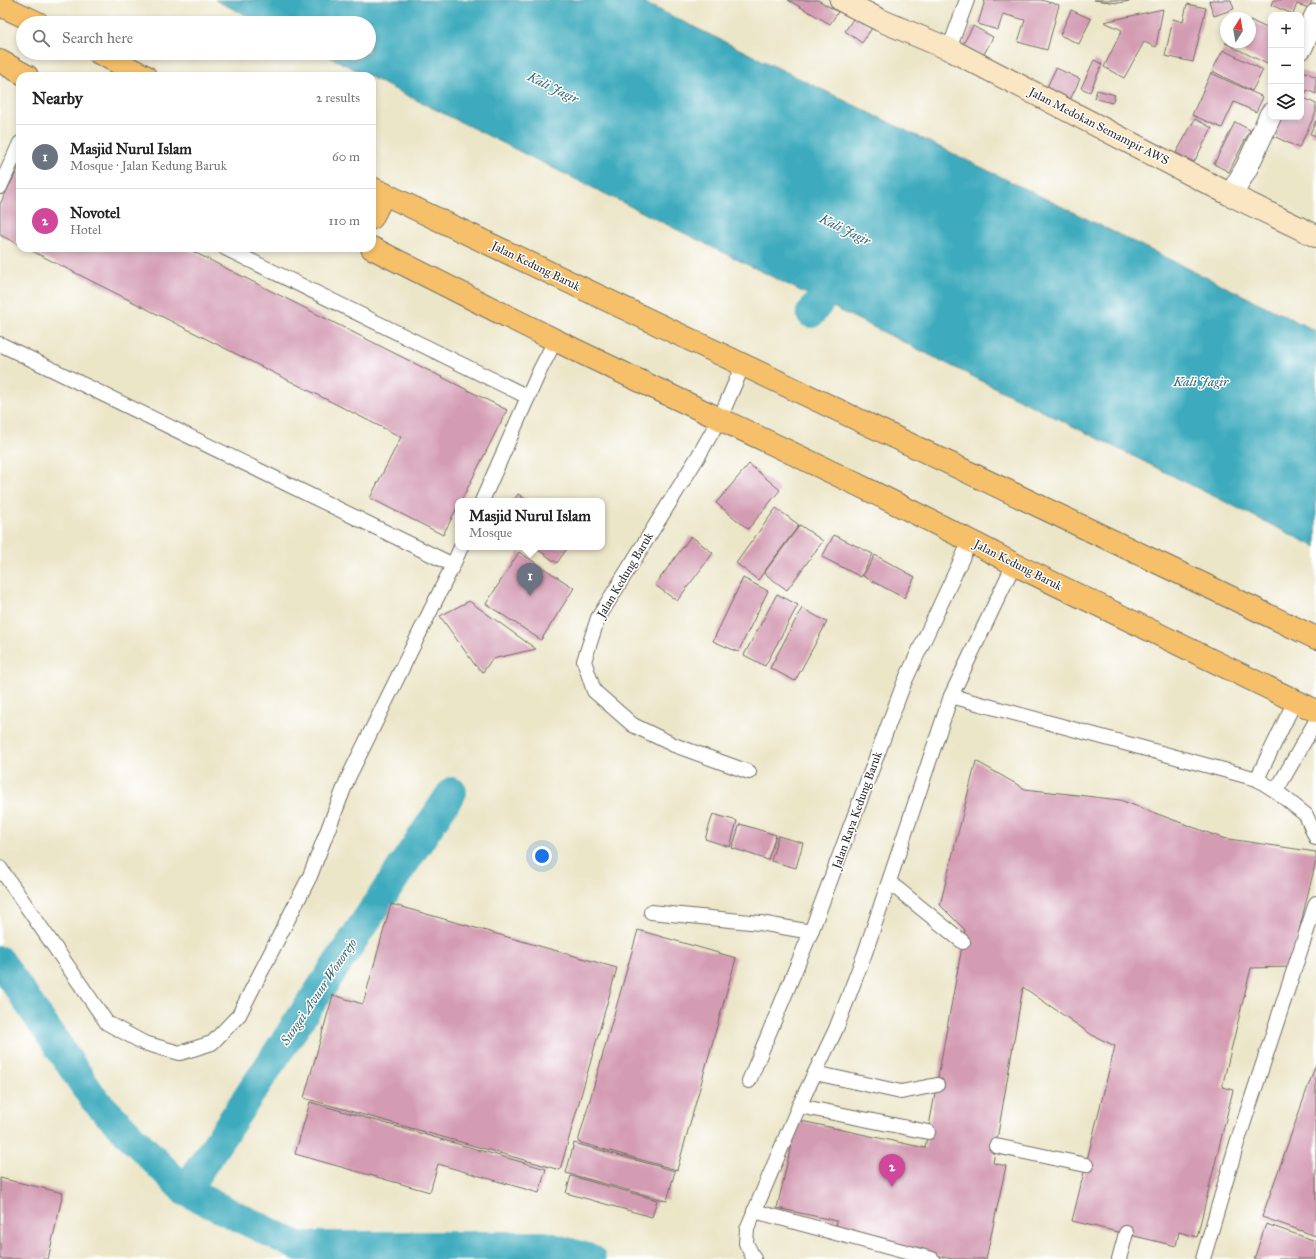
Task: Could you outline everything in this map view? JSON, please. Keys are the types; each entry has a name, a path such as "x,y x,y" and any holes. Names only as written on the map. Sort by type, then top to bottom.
{"main road":[{"path":"0,4 24,16"},
{"path":"112,60 137,72"},
{"path":"1,66 17,72"},
{"name":"Jalan Kedung Baruk","path":"378,191 1316,638"},
{"name":"Jalan Kedung Baruk","path":"376,250 555,341 720,418 1014,564 1316,711"}],"street":[{"name":"Jalan Medokan Semampir AWS","path":"841,0 880,20 949,49 1231,195 1316,236"},
{"path":"1304,41 1316,15"},
{"path":"1231,195 1247,167 1268,120"}],"lane":[{"path":"949,49 967,0"},
{"path":"0,186 16,152"},
{"path":"233,252 528,397"},
{"path":"483,498 528,397 555,341"},
{"path":"0,344 453,565"},
{"name":"Jalan Kedung Baruk","path":"743,365 720,418 598,618 584,660 594,691 633,726 674,745 748,772"},
{"name":"Jalan Raya Kedung Baruk","path":"749,1081 812,932 904,683 970,541"},
{"path":"0,868 107,1023 144,1043 180,1053 212,1043 239,1015 310,876 348,778 460,550"},
{"path":"754,1259 746,1243 747,1229 799,1106 836,1029 860,967 951,696 1014,564"},
{"path":"951,696 1256,779 1276,791 1306,815 1316,838"},
{"path":"1256,779 1295,701"},
{"path":"1276,791 1316,721"},
{"path":"889,882 963,942"},
{"path":"1203,1259 1237,1143 1316,903"},
{"path":"650,912 760,923 812,932"},
{"path":"815,1073 901,1092 937,1085"},
{"path":"799,1106 928,1132"},
{"path":"996,1146 1086,1165"},
{"path":"754,1211 932,1259"},
{"path":"1119,1259 1126,1233"}],"water":[{"name":"Kali Jagir","path":"215,0 639,0 1316,331 1316,547 376,80 376,72 360,72 336,60 376,60 376,16 248,16"}],"building":[{"path":"788,0 818,0 838,12 830,24"},
{"path":"985,0 1041,0 1059,5 1047,50 1018,42 1025,20 1003,14 998,30 978,24"},
{"path":"1094,0 1130,0 1130,1 1118,3"},
{"path":"1231,0 1234,9 1220,12 1220,14 1214,16 1209,1"},
{"path":"1273,0 1312,0 1309,8 1297,4 1294,12 1288,12 1271,5"},
{"path":"1187,4 1206,8 1193,62 1165,56 1173,19 1183,22"},
{"path":"1163,9 1156,47 1144,42 1124,78 1104,67 1122,30 1104,22"},
{"path":"1071,10 1091,19 1079,44 1060,35"},
{"path":"855,16 872,28 862,43 845,31"},
{"path":"1256,23 1268,29 1268,64 1235,48 1256,48"},
{"path":"973,26 993,37 983,56 962,46"},
{"path":"1223,50 1263,70 1252,91 1212,71"},
{"path":"1094,60 1102,64 1090,92 1081,88"},
{"path":"1056,68 1080,79 1070,100 1046,89"},
{"path":"1304,71 1316,77 1316,94 1307,90 1304,98"},
{"path":"1211,73 1263,97 1256,112 1234,102 1222,128 1192,115"},
{"path":"1097,90 1115,95 1112,103 1094,98"},
{"path":"1304,98 1316,104 1316,112 1299,148 1267,133 1273,120 1304,120"},
{"path":"1195,119 1212,128 1194,162 1176,153"},
{"path":"1316,121 1316,136 1310,134"},
{"path":"1235,122 1250,130 1229,172 1214,164"},
{"path":"16,173 16,243 0,235 0,204"},
{"path":"34,252 194,252 507,410 463,498 455,498 455,512 443,535 370,498 401,437"},
{"path":"749,464 780,490 748,529 716,503"},
{"path":"518,494 524,498 515,498"},
{"path":"776,508 799,525 758,580 736,563"},
{"path":"800,525 823,541 787,590 764,573"},
{"path":"834,535 873,554 861,577 822,557"},
{"path":"691,536 713,553 677,601 655,585"},
{"path":"538,550 566,550 557,563"},
{"path":"519,552 574,588 541,640 486,604"},
{"path":"875,555 915,577 904,598 863,576"},
{"path":"743,578 768,591 738,652 713,641"},
{"path":"777,594 798,605 765,666 744,655"},
{"path":"469,601 536,649 492,659 483,672 475,665 440,616"},
{"path":"802,608 827,622 795,681 770,668"},
{"path":"976,761 1025,789 1120,800 1222,838 1316,852 1316,861 1290,967 1251,968 1222,1087 1233,1090 1197,1237 1179,1232 1176,1246 1072,1221 1115,1046 1092,1035 1023,987 993,1163 1006,1166 986,1259 952,1259 835,1233 837,1221 777,1208 797,1120 925,1148 965,930 940,905"},
{"path":"713,814 737,821 730,847 705,839"},
{"path":"740,824 776,835 768,860 732,848"},
{"path":"778,836 803,843 796,868 771,861"},
{"path":"391,904 617,968 560,1170 304,1098 333,995 363,1004"},
{"path":"638,930 736,958 677,1170 578,1142"},
{"path":"1316,1064 1316,1236 1262,1217"},
{"path":"310,1102 546,1169 539,1193 438,1164 430,1192 295,1154"},
{"path":"574,1143 675,1171 667,1201 566,1173"},
{"path":"571,1176 657,1200 652,1217 566,1193"},
{"path":"0,1178 63,1193 48,1259 0,1259"},
{"path":"1266,1224 1316,1241 1316,1259 1254,1259"}],"waterway":[{"name":"Sungai Avuur Wonorejo","path":"811,313 845,268"},
{"name":"Sungai Avuur Wonorejo","path":"185,1191 452,792"},
{"name":"Sungai Avuur Wonorejo","path":"0,961 94,1099 185,1191 298,1246 545,1246 591,1259"}],"place":[{"name":"Masjid Nurul Islam","path":"530,596"},
{"name":"Novotel","path":"892,1187"}]}
